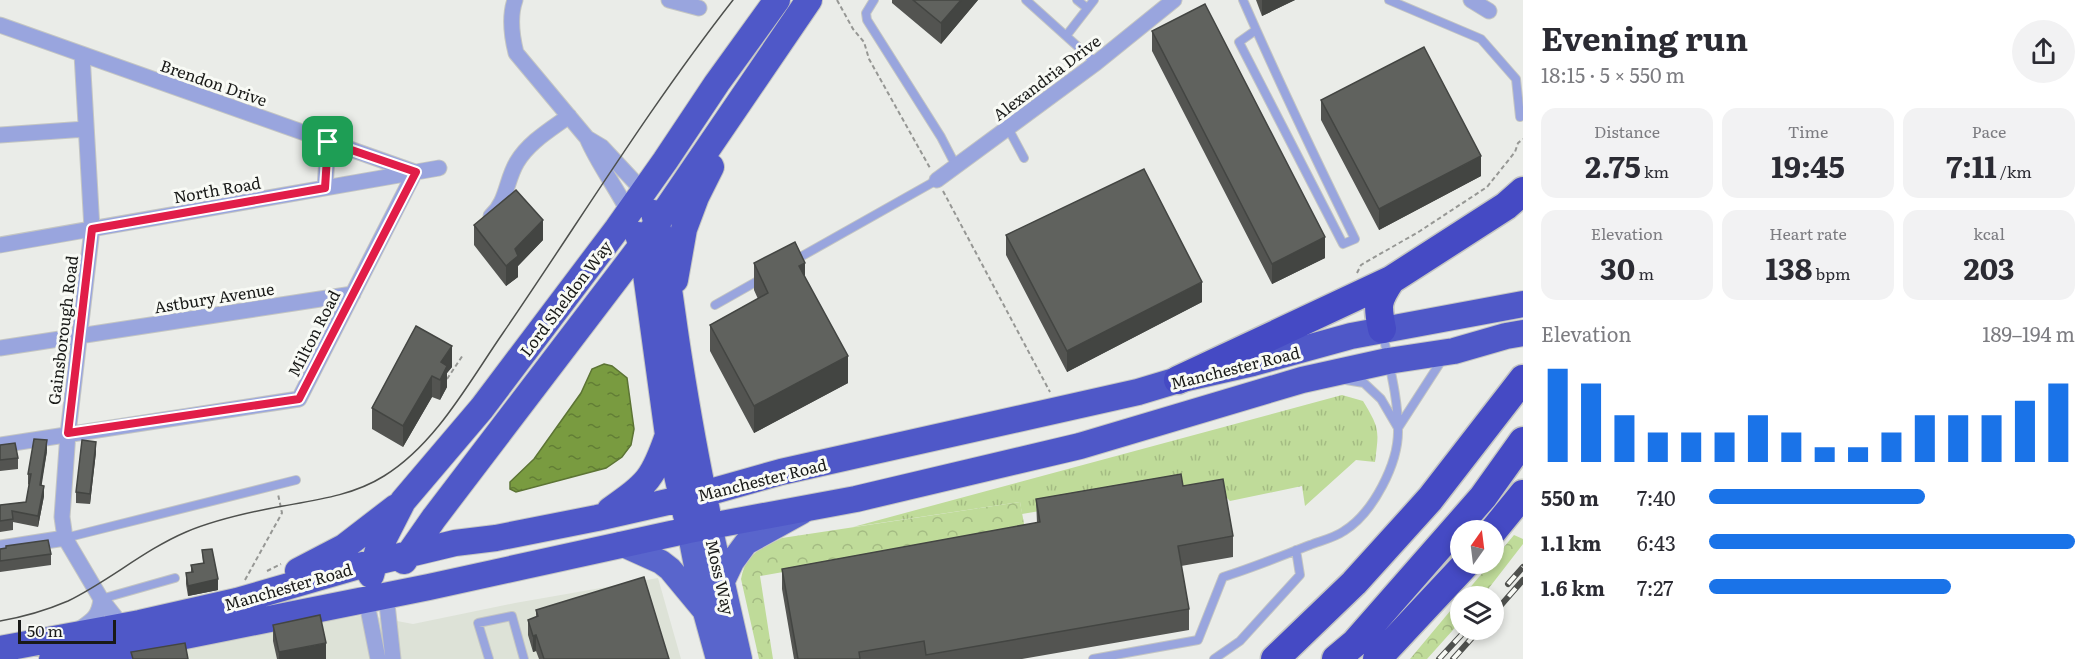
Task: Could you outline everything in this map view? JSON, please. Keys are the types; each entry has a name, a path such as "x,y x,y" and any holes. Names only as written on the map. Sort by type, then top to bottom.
{"highway":[{"name":"Lord Sheldon Way","path":"373,586 407,555 642,245 645,209 717,83 777,0"},
{"name":"Lord Sheldon Way","path":"373,586 378,550 403,501 645,209 745,96 809,0"},
{"path":"661,308 696,197 745,96"},
{"path":"1178,380 1391,280 1506,206 1523,191"},
{"path":"645,209 664,250 661,308 668,435 693,497"},
{"path":"642,245 678,355 693,497"},
{"path":"1391,280 1379,298 1378,312 1382,329 1394,339 1414,341 1466,333 1514,334"},
{"path":"603,296 615,293 627,294 639,301 661,308"},
{"name":"Manchester Road","path":"52,659 82,649 126,626 242,592 346,585 373,586 407,555 455,543 496,538 693,497 781,472 1060,411 1382,329 1522,304"},
{"name":"Manchester Road","path":"0,648 82,649 155,642 373,586 621,544 807,509 1080,446 1319,376 1388,361 1455,351 1514,334"},
{"path":"1253,363 1303,364 1367,349 1380,352 1388,361"},
{"path":"1275,659 1354,583 1430,499 1523,379"},
{"path":"597,518 638,490 649,479 659,462 668,435"},
{"path":"1336,659 1355,643 1483,497 1523,441"},
{"path":"1502,520 1523,494"},
{"name":"Moss Way","path":"693,497 700,528"},
{"path":"298,571 344,547 403,501"},
{"path":"1377,659 1457,574"}],"main road":[{"path":"722,583 732,562 746,543 807,509"},
{"name":"Moss Way","path":"700,528 722,583 740,659"},
{"name":"Moss Way","path":"700,528 705,612 718,659"},
{"path":"621,544 661,562 670,569 705,612"},
{"path":"242,592 298,571"}],"street":[{"path":"514,0 512,38 516,53 587,138 594,155 618,192 645,209"},
{"path":"669,0 699,8"},
{"name":"Alexandria Drive","path":"937,180 1096,63 1174,0"},
{"path":"1471,0 1489,11"},
{"name":"Brendon Drive","path":"0,25 416,172"},
{"name":"Gainsborough Road","path":"82,54 92,229 68,433 62,517 65,538 101,599 116,618 126,626"},
{"path":"482,224 500,208 515,165 528,146 569,116"},
{"path":"0,135 86,129"},
{"path":"587,138 602,147 645,209"},
{"path":"325,188 328,142"},
{"name":"North Road","path":"0,245 439,168"},
{"name":"Milton Road","path":"68,433 299,399 416,172"},
{"name":"Astbury Avenue","path":"0,348 353,294"},
{"path":"0,445 68,433"},
{"path":"0,548 65,538"},
{"path":"373,586 378,659"},
{"path":"373,586 393,659"},
{"path":"82,649 100,610 101,599"}],"lane":[{"path":"874,0 866,13 867,20 941,137 956,166"},
{"path":"1026,0 1096,63"},
{"path":"1077,0 1088,8"},
{"path":"1066,36 1094,0"},
{"path":"1243,0 1256,30 1276,78 1355,238 1343,244 1239,42 1256,30"},
{"path":"1389,0 1482,39 1516,79 1520,117"},
{"path":"1008,128 1024,158"},
{"path":"786,265 937,180"},
{"path":"715,305 766,276"},
{"path":"1093,659 1198,640 1223,577 1344,531 1367,510 1379,492 1397,451 1398,428 1382,329"},
{"path":"1398,428 1440,363 1455,351"},
{"path":"1319,376 1365,383 1381,399 1398,428"},
{"path":"65,538 296,480"},
{"path":"1214,659 1240,641 1300,575 1296,550"},
{"path":"101,599 175,578"},
{"path":"489,659 478,623 512,616 524,659"}],"path":[{"path":"837,0 853,29 864,42 869,59 937,180 1060,411"},
{"path":"1354,280 1360,265 1420,231 1487,187 1523,139"},
{"path":"443,384 463,355"},
{"path":"242,592 245,579 282,513 278,494"}],"shaded area":[{"path":"658,578 681,659 88,659 365,615 413,624 515,603"}],"green space":[{"path":"1342,395 1363,401 1373,418 1377,430 1375,462 1356,460 1305,506 1302,486 1230,501 1221,492 1187,486 1022,514 1020,502 853,527"},
{"path":"1020,502 1025,529 760,576 773,659 759,659 741,579 746,563 761,549 782,538"},
{"path":"1514,535 1523,539 1523,544 1504,569 1504,547"},
{"path":"1482,574 1500,574 1491,586 1471,586"},
{"path":"1450,611 1450,633 1427,659 1410,659"}],"water":[{"path":"604,364 612,366 627,378 634,429 631,445 622,457 606,468 516,492 510,489 510,482 534,459 581,393 592,369"}],"building":[{"path":"913,0 961,0 941,23"},
{"path":"1205,4 1325,237 1272,264 1152,31"},
{"path":"1424,47 1481,156 1379,209 1321,100"},
{"path":"1144,169 1202,282 1067,351 1006,235"},
{"path":"516,190 543,220 515,249 518,256 506,266 474,225"},
{"path":"795,242 805,263 799,266 848,356 754,406 710,325 768,293 754,263"},
{"path":"416,326 452,346 441,362 447,366 440,380 432,376 403,426 372,408"},
{"path":"34,439 47,440 40,485 44,486 38,516 12,511 13,519 0,521 0,505 26,502"},
{"path":"82,440 96,442 90,494 76,492"},
{"path":"15,443 18,458 0,460 0,445"},
{"path":"1181,474 1183,486 1223,479 1233,536 1178,546 1189,609 926,655 924,641 859,652 860,659 798,659 782,569 1040,522 1036,499"},
{"path":"48,540 51,554 0,561 0,549 6,546"},
{"path":"212,549 218,579 188,586 186,573 193,572 191,565 204,563 202,550"},
{"path":"644,577 669,659 544,659 528,620 538,616 536,610"},
{"path":"320,615 326,643 279,652 273,625"},
{"path":"185,643 188,659 133,659 131,652"}],"tram line":[{"path":"0,621 35,613 68,601 186,532 234,516 348,492 384,476 403,463 436,430 450,411 644,123 733,0"}],"railway":[{"path":"1508,584 1523,567"},
{"path":"1504,602 1523,580"},
{"path":"1439,659 1457,640"},
{"path":"1453,659 1470,640"}],"route":[{"path":"328,142 416,172 299,399 68,433 92,229 325,188 328,142"}]}
